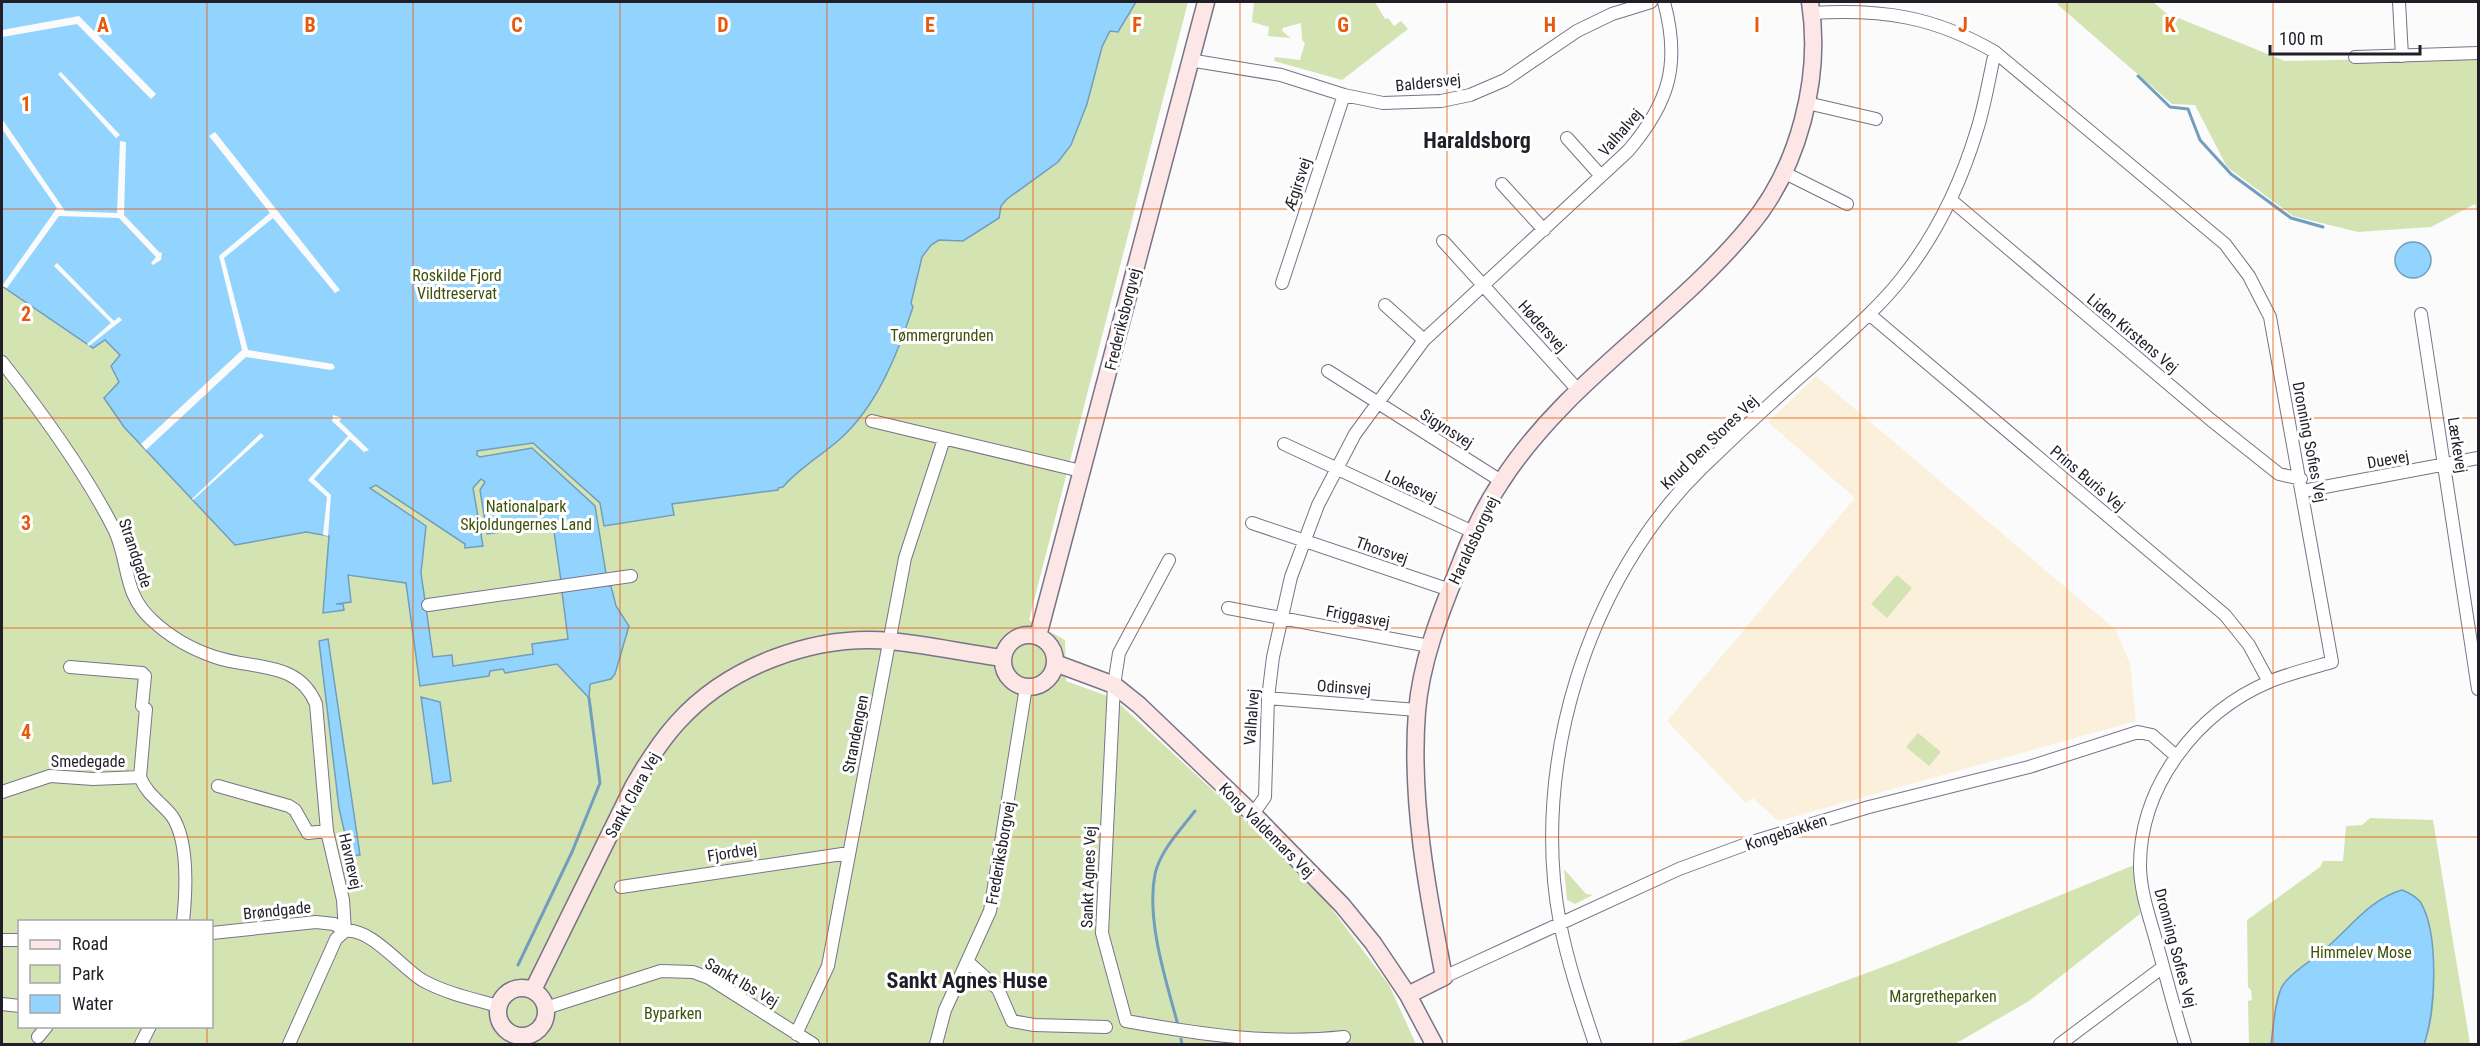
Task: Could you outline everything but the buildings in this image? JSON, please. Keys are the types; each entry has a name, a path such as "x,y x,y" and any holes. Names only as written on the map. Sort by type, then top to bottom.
{"street":[{"name":"Frederiksborgvej","path":"1038,636 1206,2"},
{"name":"Baldersvej","path":"1189,60 1281,75 1344,95 1383,103 1411,104 1470,95 1505,80 1577,30 1612,14 1651,2"},
{"name":"Valhalvej","path":"1252,814 1265,797 1268,698 1281,619 1291,577 1304,541 1336,469 1376,402 1424,340 1544,230 1644,133 1662,103 1673,55 1671,28 1664,2"},
{"path":"2399,2 2402,56"},
{"name":"Dronning Sofies Vej","path":"1811,7 1891,13 1924,20 1958,32 1995,52 2225,244 2249,276 2270,317 2332,662 2269,682 2205,724 2175,755 2152,801 2144,831 2140,867 2144,901 2184,1044"},
{"name":"Haraldsborgvej","path":"1444,977 1426,885 1418,804 1417,710 1429,646 1450,590 1473,532 1501,481 1531,440 1578,390 1710,270 1750,226 1783,172 1807,103 1812,62 1811,7"},
{"name":"Knud Den Stores Vej","path":"1595,1044 1573,975 1560,922 1553,817 1560,748 1585,652 1629,562 1659,517 1702,468 1869,314 1902,278 1951,200 1978,128 1995,52"},
{"path":"2355,57 2478,53"},
{"name":"Ægirsvej","path":"1282,283 1344,95"},
{"path":"1807,103 1876,119"},
{"name":"Valhalvej","path":"1567,138 1601,176"},
{"path":"1783,172 1847,204"},
{"path":"1502,184 1544,230"},
{"name":"Liden Kirstens Vej","path":"1951,200 2229,434 2279,474 2302,485"},
{"path":"1443,241 1483,285"},
{"name":"Hødersvej","path":"1483,285 1578,390"},
{"path":"1385,305 1424,340"},
{"name":"Prins Buris Vej","path":"1869,314 2225,615 2249,645 2269,682"},
{"name":"Lærkevej","path":"2421,314 2478,689"},
{"name":"Strandgade","path":"2,362 70,454 114,531 122,550 129,586 139,607 168,634 189,647 216,658 278,670 298,678"},
{"path":"1328,371 1376,402"},
{"name":"Sigynsvej","path":"1376,402 1501,481"},
{"path":"872,421 944,440 1082,471"},
{"name":"Strandengen","path":"796,1034 828,966 905,558 944,440"},
{"path":"1284,444 1336,469"},
{"name":"Duevej","path":"2302,485 2478,458"},
{"name":"Lokesvej","path":"1336,469 1473,532"},
{"path":"1252,524 1304,541"},
{"name":"Thorsvej","path":"1304,541 1450,590"},
{"name":"Sankt Agnes Vej","path":"1169,560 1119,652 1114,685 1102,933 1126,1021 1260,1041 1307,1041 1344,1037"},
{"path":"428,606 631,576"},
{"path":"1228,609 1281,619"},
{"name":"Friggasvej","path":"1281,619 1429,646"},
{"path":"1023,636 1038,636 1051,647 1055,663 1053,671 1042,684 1026,687 1018,685 1006,674 1003,658 1005,650 1015,639 1023,636"},
{"name":"Sankt Clara Vej","path":"533,990 633,787 652,755 678,722 707,696 732,679 772,659 811,647 847,641 889,641 1003,658"},
{"name":"Kong Valdemars Vej","path":"1055,663 1114,685 1139,705 1252,814 1342,905 1373,943 1408,995 1434,1044"},
{"path":"70,667 142,673 145,676 142,706 146,709 140,777 144,788 172,817 183,851 187,889 183,920"},
{"name":"Havnevej","path":"298,678 309,688 316,705 327,831 343,900 345,931"},
{"name":"Frederiksborgvej","path":"936,1044 945,1010 985,926 996,889 1026,687"},
{"name":"Odinsvej","path":"1268,698 1417,710"},
{"name":"Kongebakken","path":"1408,995 1679,868 1786,831 2029,767 2138,732 2152,735 2175,755"},
{"name":"Smedegade","path":"2,792 50,776 93,779 140,777"},
{"path":"218,786 289,806 295,810 308,833 327,831"},
{"name":"Fjordvej","path":"621,887 849,853"},
{"name":"Brøndgade","path":"213,933 316,922 334,924 345,931"},
{"path":"289,1044 336,939 345,931 353,930 366,935 422,980 444,990 498,1006"},
{"path":"2,940 18,940"},
{"path":"969,963 998,989 1012,1021 1034,1025 1106,1027"},
{"path":"2060,1044 2163,967"},
{"name":"Sankt Ibs Vej","path":"546,1008 661,971 680,970 709,978 813,1044"},
{"path":"519,988 533,990 539,995 546,1008 545,1022 536,1032 509,1040 499,1022 498,1006 512,990 519,988"},
{"path":"2,1004 18,1006"},
{"path":"38,1037 45,1028"},
{"path":"141,1044 149,1028"}],"shaded area":[{"path":"1816,376 2116,630 2130,664 2136,721 1778,821 1753,798 1746,803 1667,721 1855,498 1768,422"}],"green space":[{"name":"Nationalpark Skjoldungernes Land","path":"2,2 1188,2 1029,620 1065,640 1066,681 1113,698 1310,880 1389,985 1416,1044 2,1044"},
{"path":"1254,2 1375,2 1385,19 1388,18 1394,26 1401,21 1408,29 1342,80 1274,61 1275,57 1300,60 1305,43 1302,40 1301,23 1283,28 1282,31 1291,38 1268,36 1269,27 1252,22"},
{"path":"2060,2 2153,2 2166,13 2285,61 2478,57 2478,217 2475,204 2431,227 2358,232 2293,216 2227,167 2195,105 2172,104 2057,4"},
{"path":"1897,575 1912,588 1887,618 1871,604"},
{"path":"1918,733 1941,752 1929,766 1906,747"},
{"name":"Himmelev Mose","path":"2370,818 2433,820 2470,1044 2249,1044 2248,1001 2252,1000 2251,990 2248,987 2247,920 2320,867 2323,861 2343,861 2346,826 2362,825"},
{"name":"Margretheparken","path":"2134,865 2140,914 2029,1001 1955,1044 1675,1044 1899,961"},
{"path":"1564,869 1586,894 1593,895 1575,904 1567,900"}],"water":[{"name":"Roskilde Fjord Vildtreservat","path":"2,2 1136,2 1118,32 1110,31 1102,47 1087,104 1071,145 1058,162 1007,199 1001,206 999,218 963,241 939,240 931,245 922,257 911,303 913,307 900,342 875,395 865,411 840,439 783,487 778,490 672,504 674,515 604,526 600,503 533,443 477,451 480,457 532,448 595,506 608,586 611,586 616,606 629,626 615,674 611,679 590,684 589,698 557,664 505,673 503,669 490,671 489,676 420,686 406,583 348,575 351,602 336,604 343,604 344,610 323,613 329,536 306,532 235,545 124,427 104,398 119,382 111,366 120,355 105,340 93,348 2,286","holes":["481,479 485,482 480,490 487,534 523,529 525,524 549,521 553,524 561,581 564,584 565,592 562,592 568,639 532,644 533,654 453,666 452,655 433,657 421,573 426,526 370,488 376,485 465,544 465,548 483,546 473,488"]},
{"path":"2413,242 2425,248 2431,260 2425,272 2413,278 2401,272 2395,260 2401,248"},
{"path":"328,639 360,855 350,856 339,808 319,641"},
{"path":"421,697 440,702 451,781 433,784"},
{"name":"Himmelev Mose","path":"2402,890 2413,895 2421,903 2431,934 2433,993 2424,1044 2271,1044 2278,997 2287,980 2325,949 2370,907"}],"pier":[{"path":"79,16 156,94 151,99 77,24 2,37 2,30"},
{"path":"61,72 120,135 116,138 58,74"},
{"path":"2,119 65,211 117,213 120,141 126,142 124,215 160,253 162,252 161,260 153,265 151,263 156,257 119,218 59,216 7,288 2,286 57,208 2,129"},
{"path":"215,132 340,290 335,293 273,218 224,258 248,350 333,364 335,368 331,370 246,357 146,450 141,444 242,350 219,256 270,213 209,136"},
{"path":"57,263 114,321 119,317 122,320 89,346 87,344 111,323 54,266"},
{"path":"333,415 342,418 339,421 369,450 364,452 350,439 314,479 331,495 328,536 323,535 327,497 308,480 348,436 332,421"},
{"path":"261,433 264,436 192,499"}],"waterway":[{"path":"2138,76 2170,107 2188,109 2200,140 2231,174 2291,218 2323,227"},
{"path":"518,965 572,852 600,783 589,698"},
{"path":"1178,1025 1155,930 1153,892 1155,874 1161,857 1195,811"},
{"path":"1181,1039 1182,1044"}],"district":[{"name":"Haraldsborg","path":"1477,140"},
{"name":"Sankt Agnes Huse","path":"967,980"}],"park label":[{"name":"Tømmergrunden","path":"942,335"},
{"name":"Byparken","path":"673,1013"}]}
